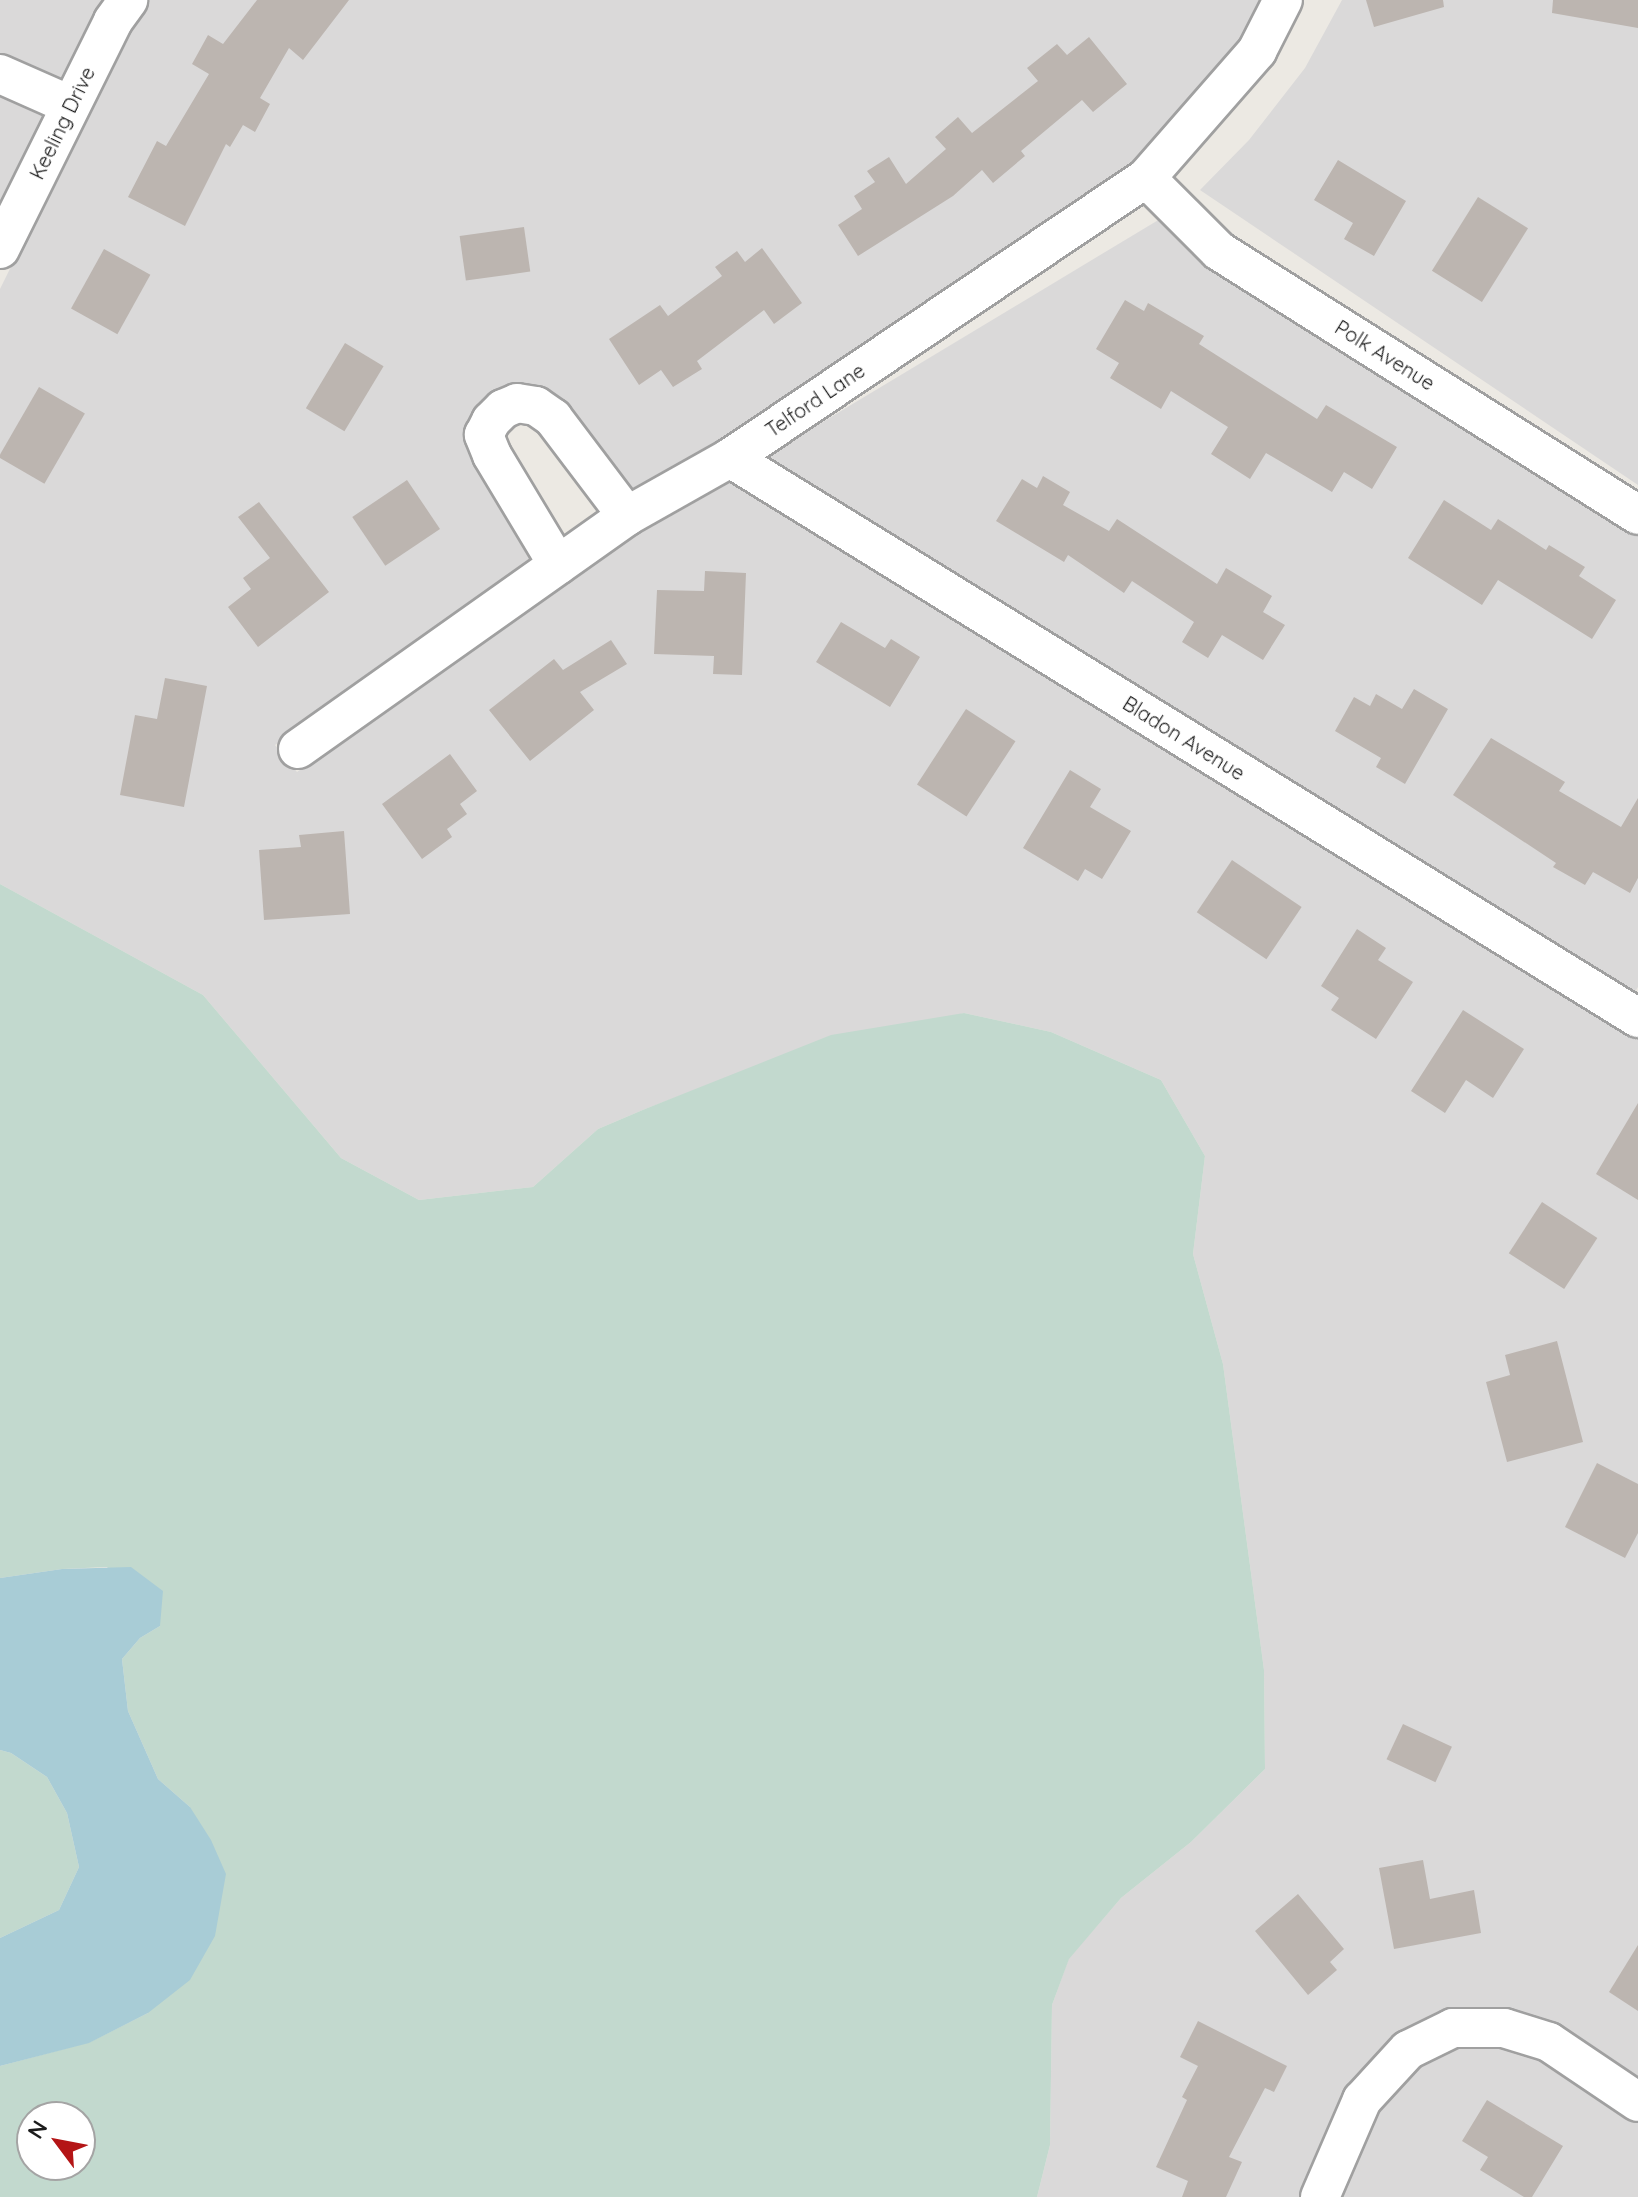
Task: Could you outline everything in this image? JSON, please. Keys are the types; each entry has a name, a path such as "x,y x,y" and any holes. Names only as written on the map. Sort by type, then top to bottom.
{"street":[{"name":"Keeling Drive","path":"0,249 113,21 128,0"},
{"name":"Telford Lane","path":"298,749 627,516 730,458 1146,178 1257,51 1283,0"},
{"path":"0,74 70,105"},
{"name":"Polk Avenue","path":"1146,178 1219,251 1638,515"},
{"path":"558,565 492,455 484,435 491,421 503,409 517,403 536,406 553,418 627,516"},
{"name":"Bladon Avenue","path":"730,458 1638,1018"},
{"path":"1320,2197 1362,2100 1408,2050 1453,2028 1504,2028 1549,2042 1638,2102"}],"shaded area":[{"path":"0,0 107,0 61,84 0,57"},
{"path":"150,0 1301,0 1221,119 728,439 723,436 717,446 631,495 490,397 536,560 275,745 297,772 637,530 731,477 1638,1037 1638,2084 1507,2013 1346,2092 1301,2197 1037,2197 1050,2145 1052,2005 1069,1958 1121,1898 1191,1842 1265,1769 1264,1670 1223,1364 1193,1254 1205,1156 1161,1080 1051,1032 964,1013 708,1085 645,1109 598,1129 533,1187 419,1200 341,1158 203,995 0,884 0,289 128,30"},
{"path":"1342,0 1638,0 1638,485 1200,190 1249,140 1305,68"},
{"path":"0,91 47,112 0,209"},
{"path":"1175,210 1638,523 1638,987 1632,996 761,459"},
{"path":"1459,2044 1503,2044 1542,2057 1638,2121 1638,2197 1339,2197 1376,2109 1419,2063"}],"green space":[{"path":"0,884 203,995 341,1158 419,1200 533,1187 598,1129 645,1109 831,1035 964,1013 1051,1032 1161,1080 1205,1156 1193,1254 1223,1364 1264,1670 1265,1769 1191,1842 1121,1898 1069,1959 1052,2005 1050,2145 1037,2197 0,2197 0,2066 90,2042 148,2013 190,1807 158,1779 128,1711 122,1659 140,1638 160,1626 107,1567 62,1569 0,1578"},
{"path":"0,1750 11,1753 47,1777 67,1813 79,1867 59,1910 0,1938"}],"water":[{"path":"131,1567 163,1591 160,1626 140,1638 122,1659 128,1711 158,1779 190,1807 211,1840 226,1874 215,1936 190,1980 148,2013 89,2043 0,2066 0,1938 59,1910 79,1867 67,1813 47,1777 11,1753 0,1750 0,1578 62,1569"}],"building":[{"path":"257,0 349,0 303,60 289,48 260,98 270,104 255,132 243,125 230,147 226,144 185,226 128,197 157,141 166,146 209,74 192,64 208,35 223,44"},
{"path":"1366,0 1443,0 1444,7 1374,27"},
{"path":"1553,0 1638,0 1638,28 1552,13"},
{"path":"1089,37 1127,84 1093,112 1082,100 1021,151 1025,156 993,183 982,170 953,196 858,256 838,225 862,209 854,196 875,182 867,171 889,157 906,184 946,149 935,137 958,117 972,133 1038,81 1027,68 1057,44 1067,55"},
{"path":"1338,160 1406,201 1374,256 1344,239 1353,223 1314,200"},
{"path":"1478,197 1528,228 1482,302 1432,271"},
{"path":"524,227 530,272 466,281 460,236"},
{"path":"762,248 802,303 774,324 764,310 697,361 702,369 673,387 661,370 639,385 609,339 660,305 668,316 722,276 715,267 737,251 745,262"},
{"path":"104,249 150,275 117,334 71,308"},
{"path":"1125,300 1144,311 1148,303 1204,336 1199,344 1317,419 1326,405 1397,447 1372,489 1344,472 1332,492 1266,453 1250,479 1211,454 1228,427 1171,391 1161,409 1110,378 1119,363 1096,349"},
{"path":"345,343 384,366 344,431 306,408"},
{"path":"39,387 85,414 44,484 0,458"},
{"path":"1043,476 1070,492 1063,505 1109,531 1117,519 1217,584 1226,568 1272,596 1263,612 1285,625 1263,660 1222,635 1208,658 1182,642 1194,622 1132,581 1124,593 1068,555 1064,562 996,521 1022,479 1037,488"},
{"path":"407,480 440,529 385,566 352,517"},
{"path":"1444,500 1491,530 1498,519 1546,550 1549,545 1585,567 1579,576 1616,600 1592,639 1498,580 1482,605 1408,558"},
{"path":"259,502 329,592 258,647 228,607 251,589 243,578 270,558 238,517"},
{"path":"705,571 746,573 742,675 713,674 714,656 654,654 657,590 704,591"},
{"path":"841,622 885,648 891,639 920,657 890,707 816,662"},
{"path":"611,640 627,664 580,692 594,710 530,761 489,710 554,659 563,670"},
{"path":"165,678 207,686 184,807 120,795 135,715 157,719"},
{"path":"1414,689 1448,709 1405,784 1376,767 1381,758 1335,731 1354,697 1370,706 1376,694 1402,709"},
{"path":"966,709 1015,741 966,817 917,784"},
{"path":"1491,738 1565,782 1559,791 1621,827 1638,798 1638,878 1630,893 1593,872 1585,885 1553,867 1556,863 1453,795"},
{"path":"450,754 477,791 460,804 467,814 447,829 452,837 422,859 382,804"},
{"path":"1070,770 1101,789 1090,807 1131,831 1102,879 1085,869 1078,881 1023,848"},
{"path":"344,831 350,914 264,920 259,850 301,847 299,835"},
{"path":"1232,860 1302,907 1266,959 1197,912"},
{"path":"1357,929 1386,948 1378,960 1413,982 1376,1039 1331,1010 1339,998 1321,986"},
{"path":"1463,1010 1524,1049 1493,1098 1466,1080 1445,1113 1411,1091"},
{"path":"1638,1103 1638,1200 1596,1174"},
{"path":"1542,1202 1597,1238 1564,1289 1509,1253"},
{"path":"1557,1341 1583,1442 1507,1462 1486,1382 1510,1375 1505,1355"},
{"path":"1597,1463 1638,1484 1638,1533 1625,1558 1565,1527"},
{"path":"1403,1724 1452,1747 1435,1782 1387,1759"},
{"path":"1423,1860 1430,1899 1474,1890 1481,1933 1394,1949 1379,1868"},
{"path":"1298,1894 1344,1949 1330,1962 1337,1970 1308,1995 1255,1931"},
{"path":"1638,1945 1638,2011 1609,1992"},
{"path":"1198,2021 1287,2066 1274,2092 1265,2088 1229,2157 1242,2162 1226,2197 1182,2197 1188,2181 1156,2167 1187,2100 1182,2097 1198,2066 1180,2057"},
{"path":"1487,2100 1563,2146 1532,2197 1524,2197 1480,2170 1488,2157 1462,2141"}]}
